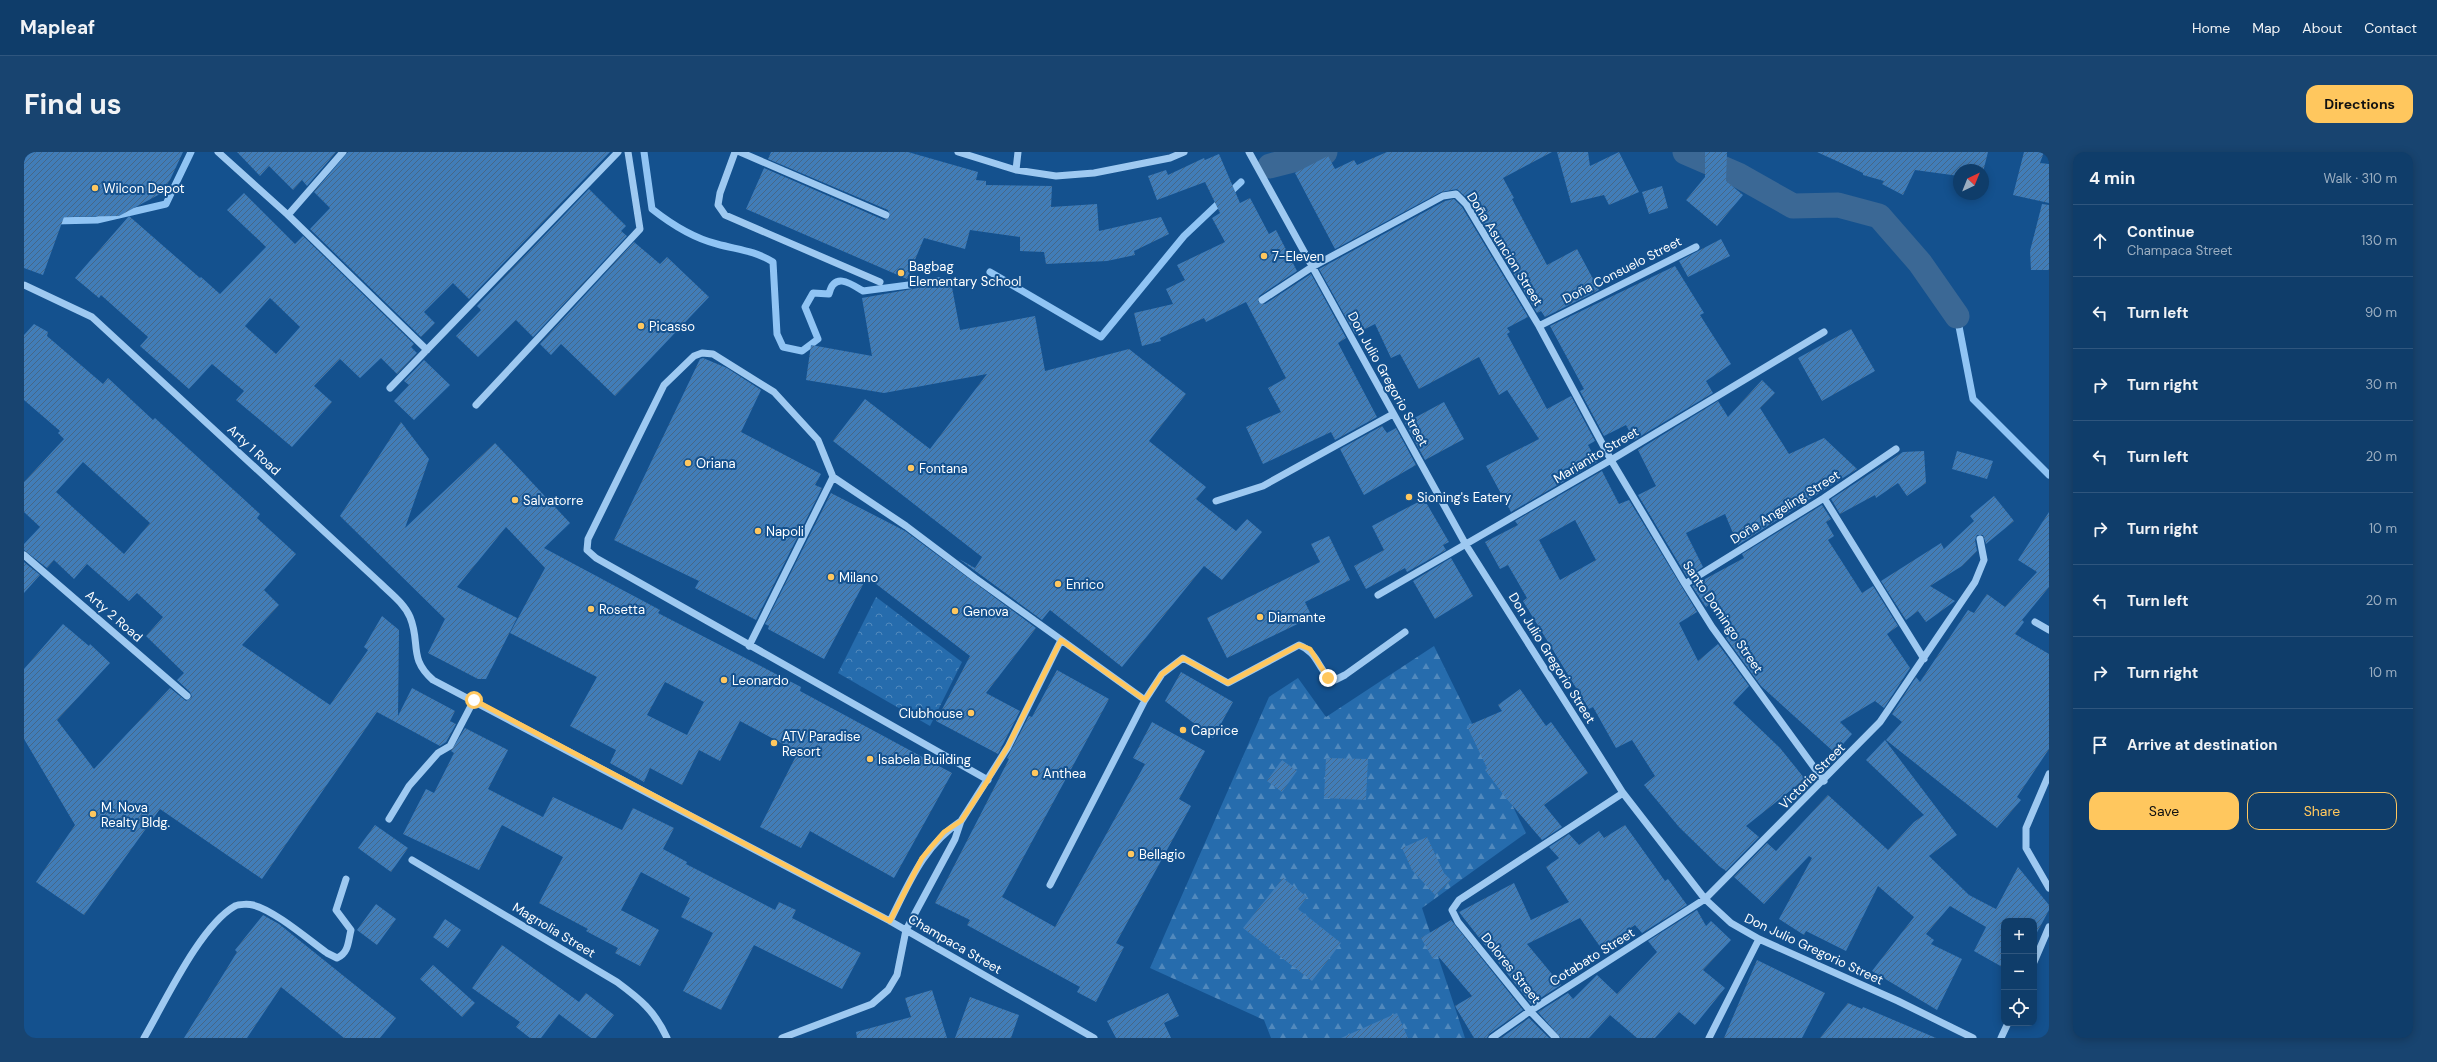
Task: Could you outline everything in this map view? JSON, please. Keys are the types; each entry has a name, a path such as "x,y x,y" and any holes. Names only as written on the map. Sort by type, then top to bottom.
{"street":[{"path":"218,152 288,215 427,350"},
{"path":"288,215 343,152"},
{"path":"390,388 618,152"},
{"path":"476,405 640,229 628,152"},
{"path":"735,152 718,205 724,215 880,282"},
{"path":"740,152 886,215"},
{"path":"958,152 1016,170 1056,176 1094,173 1170,158 1184,152"},
{"path":"1016,170 1018,152"},
{"name":"Don Julio Gregorio Street","path":"1249,152 1466,545 1623,793 1705,899 1731,923 1759,939 1898,1001 1973,1038"},
{"name":"Doña Asuncion Street","path":"1312,267 1443,196 1456,194 1466,204 1539,326 1611,460"},
{"name":"Doña Consuelo Street","path":"1539,326 1696,247"},
{"path":"1262,300 1312,267"},
{"name":"Arty 1 Road","path":"24,285 92,317 404,606 410,617 413,628 416,657 422,670"},
{"name":"Marianito Street","path":"1378,595 1611,460 1824,332"},
{"path":"988,780 749,646 596,558 587,550 588,539 664,385 694,356 708,353 713,354 738,368 774,392 818,440 833,477 906,526 1145,700"},
{"path":"1216,501 1262,486 1393,414"},
{"name":"Doña Angeling Street","path":"1685,584 1824,498 1896,449"},
{"name":"Santo Domingo Street","path":"1611,460 1685,584 1712,626 1824,781"},
{"path":"749,646 833,477"},
{"path":"1824,498 1924,659"},
{"name":"Victoria Street","path":"1705,899 1824,781 1880,722 1975,582 1984,560 1980,539"},
{"name":"Arty 2 Road","path":"24,555 188,696"},
{"path":"2035,622 2049,630"},
{"path":"1050,885 1145,700 1162,674 1183,658 1228,683 1299,645 1310,649 1328,678 1335,680 1345,675 1405,632"},
{"path":"782,1038 872,1004 888,990 897,975 906,930 955,838 961,821 1008,746 1061,640"},
{"name":"Champaca Street","path":"422,670 433,680 474,700 890,921 1094,1038"},
{"path":"389,819 409,786 438,753 450,746 474,700"},
{"path":"2049,774 2026,828 2026,848 2049,888"},
{"name":"Dolores Street","path":"1556,1038 1530,1011 1458,922 1452,910 1459,900 1623,793"},
{"path":"890,921 922,858 944,832 961,821"},
{"name":"Magnolia Street","path":"412,860 617,982 639,998 658,1019 667,1038"},
{"path":"144,1038 202,939 214,923 236,905 253,905 273,914 328,953 337,958 342,956 346,952 351,930 336,910 346,879"},
{"name":"Cotabato Street","path":"1492,1038 1530,1011 1705,899"},
{"path":"2037,955 2049,927"},
{"path":"1709,1038 1759,939"},
{"path":"2001,1038 2007,1026"}],"green space":[{"path":"876,597 962,662 930,726 838,673"},
{"path":"1434,646 1526,833 1422,908 1465,1038 1271,1038 1264,1020 1150,968 1269,697 1298,678 1326,717"}],"building":[{"name":"Wilcon Depot","path":"24,152 183,152 170,180 160,194 119,216 64,217 43,275 24,268"},
{"path":"237,152 336,152 307,186 302,180 293,190 269,166 260,176"},
{"path":"348,152 610,152 469,299 453,283 424,312 435,323 421,337 310,229 330,208 314,192"},
{"path":"771,152 908,152 978,172 976,180 986,181 986,185 1052,186 1051,207 1097,204 1099,231 1161,217 1169,234 1134,251 1135,255 1107,261 1046,264 1044,252 1020,251 1020,237 970,230 965,249 924,238 907,279 746,209 764,168 884,220 890,217 888,210 768,159"},
{"path":"1387,152 1552,152 1503,178 1514,198 1512,199 1547,265 1577,249 1599,290 1545,317 1541,311 1537,313 1470,201 1457,189 1441,192 1335,249 1295,173 1328,156 1335,169 1354,160 1357,165"},
{"path":"1557,152 1588,152 1590,166 1619,152 1639,192 1609,205 1604,195 1571,203"},
{"path":"1705,152 1727,152 1726,181 1743,195 1717,226 1686,200 1705,177"},
{"path":"1817,152 1988,152 1985,164 1953,164 1953,175 1915,170 1903,195 1882,184 1884,181 1863,175 1863,173"},
{"path":"2024,152 2044,152 2040,163 2049,164 2049,203 2013,195"},
{"path":"1219,154 1240,203 1250,198 1269,234 1276,230 1297,271 1259,296 1258,302 1265,304 1311,274 1346,338 1338,343 1377,417 1335,440 1331,432 1263,464 1246,427 1281,412 1268,388 1286,378 1246,302 1206,322 1204,318 1160,338 1161,341 1142,346 1134,313 1173,304 1166,289 1185,280 1177,265 1225,242 1212,218 1220,213 1205,182 1157,200 1148,176 1166,170 1168,175 1204,158 1205,160"},
{"path":"1662,186 1668,208 1649,214 1642,192"},
{"path":"589,189 626,226 621,231 627,236 533,337 516,320 478,357 456,336 481,310 477,306"},
{"path":"244,193 295,244 303,236 414,344 411,347 417,353 397,374 381,358 360,378 340,359 314,386 332,402 292,447 236,400 244,391 212,364 189,389 140,346 148,337 101,295 99,298 75,278 129,216 220,294 266,247 227,210","holes":["270,298 300,327 276,354 245,326"]},
{"path":"1454,199 1462,207 1528,317 1507,328 1510,332 1507,334 1547,409 1571,396 1595,441 1588,445 1597,462 1511,512 1486,466 1539,439 1507,390 1499,395 1479,357 1419,389 1400,354 1391,358 1375,324 1355,334 1319,269 1445,201"},
{"path":"2042,204 2049,205 2049,270 2031,270 2030,251"},
{"path":"1721,239 1730,256 1688,277 1679,261"},
{"name":"Picasso","path":"634,242 660,264 667,257 709,297 615,396 561,344 551,355 540,344"},
{"path":"1675,266 1704,313 1700,315 1731,364 1706,381 1713,393 1634,440 1626,425 1604,436 1580,391 1584,389 1550,326"},
{"path":"951,282 960,330 1035,316 1045,371 1129,349 1186,394 1149,441 1206,487 1196,499 1236,531 1247,519 1262,532 1222,580 1204,566 1122,667 1050,610 1042,620 959,559 975,568 982,557 833,441 865,399 930,449 987,374 884,393 806,380 811,345 872,356 862,298"},
{"path":"34,324 48,332 47,336 103,384 108,378 153,420 155,418 260,514 257,518 296,554 264,590 279,605 242,645 330,705 368,650 364,647 382,616 399,630 398,716 412,688 455,711 450,721 456,724 446,742 440,746 377,712 262,879 160,809 84,915 36,882 75,825 24,739 24,669 63,624 89,646 90,644 110,663 57,720 94,769 170,688 186,701 192,697 190,692 177,680 184,673 146,636 163,617 137,593 129,601 87,564 74,579 54,560 47,568 24,550 24,544 40,527 24,512 24,482 64,439 58,433 60,431 24,400 24,335","holes":["83,462 150,523 124,554 56,492"]},
{"path":"1851,329 1875,371 1822,401 1798,358"},
{"path":"703,358 727,368 761,390 741,432 821,474 815,485 822,488 756,620 695,588 699,581 614,540 700,359"},
{"path":"424,360 450,385 414,420 394,401 409,385 404,381"},
{"path":"1762,380 1775,393 1760,408 1789,454 1824,438 1857,469 1738,545 1725,514 1686,533 1703,567 1687,577 1638,495 1656,486 1638,450 1718,401 1728,417"},
{"path":"1444,402 1464,439 1425,460 1405,423"},
{"path":"401,422 429,459 405,528 495,443 570,523 544,548 660,610 658,613 801,687 800,691 952,773 894,878 810,831 801,848 760,827 798,752 740,721 720,761 699,750 682,785 650,768 644,782 610,763 616,750 570,726 597,677 510,633 545,568 506,527 457,587 517,618 486,679 478,679 428,653 445,619 340,516","holes":["665,682 704,702 687,735 647,715"]},
{"path":"1382,426 1387,433 1396,428 1416,465 1364,495 1340,449"},
{"path":"1924,451 1926,483 1907,496 1898,483 1876,498 1875,495 1840,514 1831,499 1903,452"},
{"path":"1957,451 1993,461 1987,479 1952,469"},
{"path":"1602,471 1619,504 1629,500 1697,612 1679,623 1698,661 1718,644 1749,686 1733,703 1780,748 1805,779 1746,826 1759,837 1726,871 1679,827 1644,785 1655,776 1632,740 1616,748 1593,707 1589,709 1523,601 1527,598 1508,565 1500,569 1485,542 1518,525 1515,521","holes":["1575,520 1596,560 1560,580 1539,540"]},
{"path":"831,493 905,531 1036,628 986,693 1020,711 998,754 936,721 970,656 867,577 824,659 768,629 769,626 765,624"},
{"path":"1994,496 2014,521 1986,544 1983,535 1977,535 1975,540 1977,551 1962,566 1930,586 1955,601 1926,622 1918,611 1906,620 1881,581 1941,543 1944,549 1974,521 1970,516"},
{"path":"1424,499 1449,542 1443,545 1446,550 1407,572 1405,568 1366,589 1354,566 1384,550 1372,526"},
{"path":"1822,505 1831,519 1826,522 1834,536 1828,540 1862,593 1873,586 1898,626 1887,634 1910,668 1884,708 1875,701 1840,722 1852,734 1835,753 1761,686 1726,638 1728,636 1710,604 1706,607 1692,586 1744,558 1742,554"},
{"path":"2049,512 2049,587 2022,620 2024,622 2015,634 2049,654 2049,749 2017,797 2021,800 1997,828 1886,740 1902,722 1892,714 1916,677 1920,682 1968,610 1974,613 1987,594 2005,607 2037,572 2018,560"},
{"name":"Diamante","path":"1329,536 1350,580 1305,602 1312,617 1227,658 1207,618 1320,562 1311,544"},
{"path":"1451,558 1473,596 1435,619 1413,581"},
{"path":"24,562 40,575 24,593"},
{"path":"1057,670 1109,699 1002,897 1055,927 1145,764 1133,758 1152,722 1205,751 1179,799 1191,806 1116,943 1124,947 1096,1002 1077,992 1080,987 967,925 970,920 935,903 1009,759 1007,758 1029,716 1032,717"},
{"path":"1181,672 1233,702 1213,738 1165,701"},
{"path":"1520,689 1546,726 1551,722 1588,773 1544,805 1562,827 1542,840 1506,798 1485,770 1487,768 1467,726 1502,711 1498,705"},
{"path":"465,728 508,750 488,789 543,817 553,797 622,830 633,808 674,828 663,849 687,862 686,864 775,910 779,902 796,910 792,918 861,953 842,989 754,945 721,1010 683,991 713,933 681,917 690,898 641,872 621,910 659,930 640,966 615,953 618,948 586,931 588,929 539,903 563,857 502,825 479,870 403,834 426,789 434,793 454,753 451,751"},
{"path":"1885,740 1957,835 1929,856 1969,895 1996,909 2018,867 2049,905 2049,910 2037,932 2037,918 2001,918 2001,966 1974,951 1986,927 1950,906 1926,934 1934,940 1931,944 1962,959 1937,1010 1872,971 1914,917 1878,886 1846,951 1806,931 1804,935 1779,919 1812,858 1809,856 1764,904 1734,877 1767,843 1776,851 1828,795 1888,850 1914,822 1924,815 1866,760"},
{"path":"1326,758 1368,759 1366,800 1324,798"},
{"path":"1282,760 1297,771 1282,792 1267,781"},
{"path":"375,825 408,848 391,872 358,848"},
{"path":"1625,825 1665,881 1668,879 1687,905 1642,933 1635,925 1601,948 1580,918 1527,944 1561,985 1531,1004 1459,912 1514,883 1531,920 1569,902 1546,867 1559,858 1549,847 1569,834 1579,845 1599,831 1604,838"},
{"path":"1427,837 1444,873 1451,880 1435,895 1412,870 1402,848"},
{"path":"1283,878 1307,897 1298,909 1341,943 1312,981 1243,928"},
{"path":"376,904 396,919 377,945 357,930"},
{"path":"1697,910 1706,926 1711,921 1731,940 1703,970 1725,988 1695,1025 1679,1012 1655,1038 1637,1038 1610,1015 1589,1038 1561,1038 1538,1012 1568,993 1573,999 1597,975 1617,994 1657,952 1648,941"},
{"path":"263,915 279,924 396,1018 380,1038 344,1038 281,987 247,1038 184,1038 237,952 235,950"},
{"path":"445,919 461,930 448,948 433,937"},
{"path":"1451,920 1523,1010 1489,1034 1487,1038 1474,1038 1455,1006 1472,996 1438,956 1433,959 1421,938"},
{"path":"502,945 579,1002 586,993 614,1015 596,1038 591,1038 559,1014 541,1038 530,1038 516,1027 520,1022 472,988"},
{"path":"1757,960 1825,993 1802,1038 1724,1038"},
{"path":"433,965 475,1003 462,1017 420,979"},
{"path":"932,990 947,1038 857,1038 856,1032 911,1017 905,998"},
{"path":"1168,993 1179,1016 1164,1023 1171,1038 1116,1038 1107,1021"},
{"path":"970,997 1019,1015 1011,1038 955,1038"},
{"path":"1848,1003 1862,1009 1863,1007 1936,1038 1820,1038"},
{"path":"1397,1013 1408,1038 1341,1038"},
{"path":"1529,1018 1549,1038 1501,1038"}],"waterway":[{"path":"54,221 97,220 166,204 191,152"},
{"path":"644,152 652,209 675,225 699,238 752,253 773,262 777,334 783,347 802,351 818,339 805,307 813,293 829,294 831,287 839,281 853,285 863,291 939,281"},
{"path":"1270,166 1325,152"},
{"path":"1685,152 1738,175 1793,206 1838,205 1879,216 1920,263 1957,316"},
{"path":"990,272 1101,337 1184,236 1241,182"},
{"path":"1957,316 1973,399 2049,475"}],"place":[{"name":"Wilcon Depot","path":"95,188"},
{"name":"7-Eleven","path":"1264,256"},
{"name":"Bagbag Elementary School","path":"901,273"},
{"name":"Picasso","path":"641,326"},
{"name":"Oriana","path":"688,463"},
{"name":"Fontana","path":"911,468"},
{"name":"Sioning's Eatery","path":"1409,497"},
{"name":"Salvatorre","path":"515,500"},
{"name":"Napoli","path":"758,531"},
{"name":"Milano","path":"831,577"},
{"name":"Enrico","path":"1058,584"},
{"name":"Rosetta","path":"591,609"},
{"name":"Genova","path":"955,611"},
{"name":"Diamante","path":"1260,617"},
{"name":"Leonardo","path":"724,680"},
{"name":"Clubhouse","path":"971,713"},
{"name":"Caprice","path":"1183,730"},
{"name":"ATV Paradise Resort","path":"774,743"},
{"name":"Isabela Building","path":"870,759"},
{"name":"Anthea","path":"1035,773"},
{"name":"M. Nova Realty Bldg.","path":"93,814"},
{"name":"Bellagio","path":"1131,854"}],"route":[{"path":"474,700 890,921 922,858 944,832 961,821 988,780 1008,746 1061,640 1145,700 1162,674 1183,658 1228,683 1299,645 1310,649 1328,678"}]}
